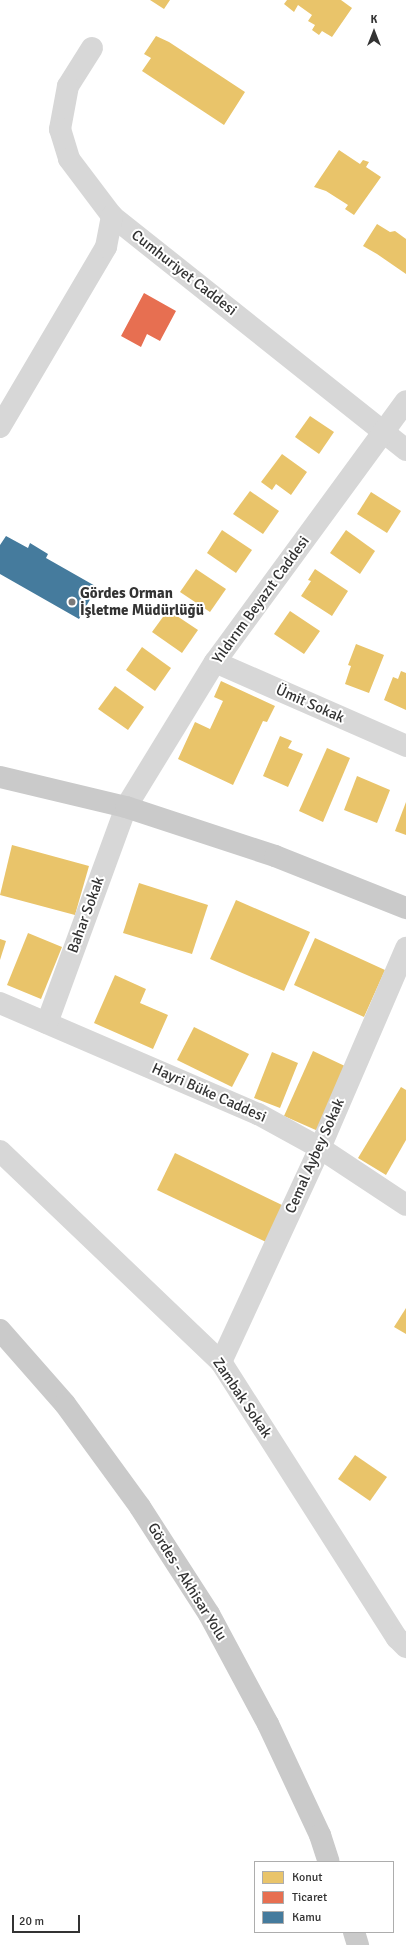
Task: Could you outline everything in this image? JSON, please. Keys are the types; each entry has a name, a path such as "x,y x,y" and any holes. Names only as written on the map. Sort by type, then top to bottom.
{"main road":[{"path":"0,777 126,806 275,856 406,908"},
{"name":"Gördes - Akhisar Yolu","path":"0,1330 65,1404 126,1488 209,1614 268,1724 320,1835 329,1861"},
{"path":"354,1933 358,1945"}],"street":[{"name":"Cumhuriyet Caddesi","path":"92,48 68,86 60,129 69,159 112,216 406,450"},
{"path":"0,427 106,247 112,216"},
{"name":"Yıldırım Beyazıt Caddesi","path":"126,806 215,662 406,401"},
{"name":"Ümit Sokak","path":"215,662 406,746"},
{"name":"Bahar Sokak","path":"47,1023 126,806"},
{"name":"Cemal Aybey Sokak","path":"221,1362 320,1148 406,948"},
{"name":"Hayri Büke Caddesi","path":"0,1003 258,1114 320,1148 406,1205"},
{"name":"Zambak Sokak","path":"0,1151 221,1362 403,1637"}],"building: Konut":[{"path":"150,0 170,0 164,9"},
{"path":"287,0 341,0 352,8 332,37 322,31 319,35 312,30 315,25 308,21 312,15 298,5 294,12 284,4"},
{"path":"156,36 169,42 245,92 224,125 142,71 151,58 144,54"},
{"path":"339,150 360,164 363,160 369,162 366,167 381,177 354,215 345,209 348,205 326,191 314,187"},
{"path":"377,224 390,232 395,231 406,239 406,274 363,246"},
{"path":"310,416 334,432 319,454 295,437"},
{"path":"282,454 307,472 291,495 276,484 272,490 261,482"},
{"path":"250,491 279,511 263,534 233,514"},
{"path":"371,492 401,511 387,533 357,514"},
{"path":"222,530 252,550 236,573 207,553"},
{"path":"346,530 375,551 360,574 330,553"},
{"path":"196,569 226,589 210,612 180,592"},
{"path":"315,569 348,591 332,616 301,596 311,581 308,580"},
{"path":"168,610 198,630 182,653 152,632"},
{"path":"290,611 320,631 304,654 274,634"},
{"path":"356,644 384,655 369,693 345,684 351,666 348,665"},
{"path":"142,647 171,668 155,691 126,670"},
{"path":"401,671 406,673 406,710 384,700 393,677 398,679"},
{"path":"221,681 275,706 267,722 263,721 233,785 178,759 195,722 210,729 223,701 214,697"},
{"path":"115,686 144,707 128,730 98,709"},
{"path":"280,736 292,741 288,748 303,754 288,787 263,776"},
{"path":"327,748 350,758 323,822 299,811"},
{"path":"357,776 390,790 377,823 344,810"},
{"path":"406,802 406,835 395,831"},
{"path":"12,845 89,866 75,915 0,895"},
{"path":"139,883 208,905 192,954 123,933"},
{"path":"236,900 310,932 284,991 210,959"},
{"path":"28,933 62,947 41,999 7,985"},
{"path":"315,938 385,970 364,1017 294,985"},
{"path":"0,939 6,941 0,960"},
{"path":"115,975 146,989 140,1003 168,1015 153,1049 94,1023"},
{"path":"194,1027 249,1054 232,1087 177,1060"},
{"path":"313,1051 347,1067 318,1131 284,1116"},
{"path":"272,1052 298,1063 280,1108 254,1098"},
{"path":"401,1087 406,1090 406,1140 386,1175 358,1158"},
{"path":"175,1153 284,1206 266,1242 157,1190"},
{"path":"406,1308 406,1334 394,1327"},
{"path":"355,1455 387,1477 370,1501 338,1479"}],"building: Ticaret":[{"path":"144,293 176,311 160,341 147,334 141,347 121,336"}],"building: Kamu":[{"name":"Gördes Orman İşletme Müdürlüğü","path":"6,536 28,548 30,543 48,554 46,558 97,587 79,619 0,574 0,545"}],"place":[{"name":"Gördes Orman İşletme Müdürlüğü","path":"72,602"}]}
